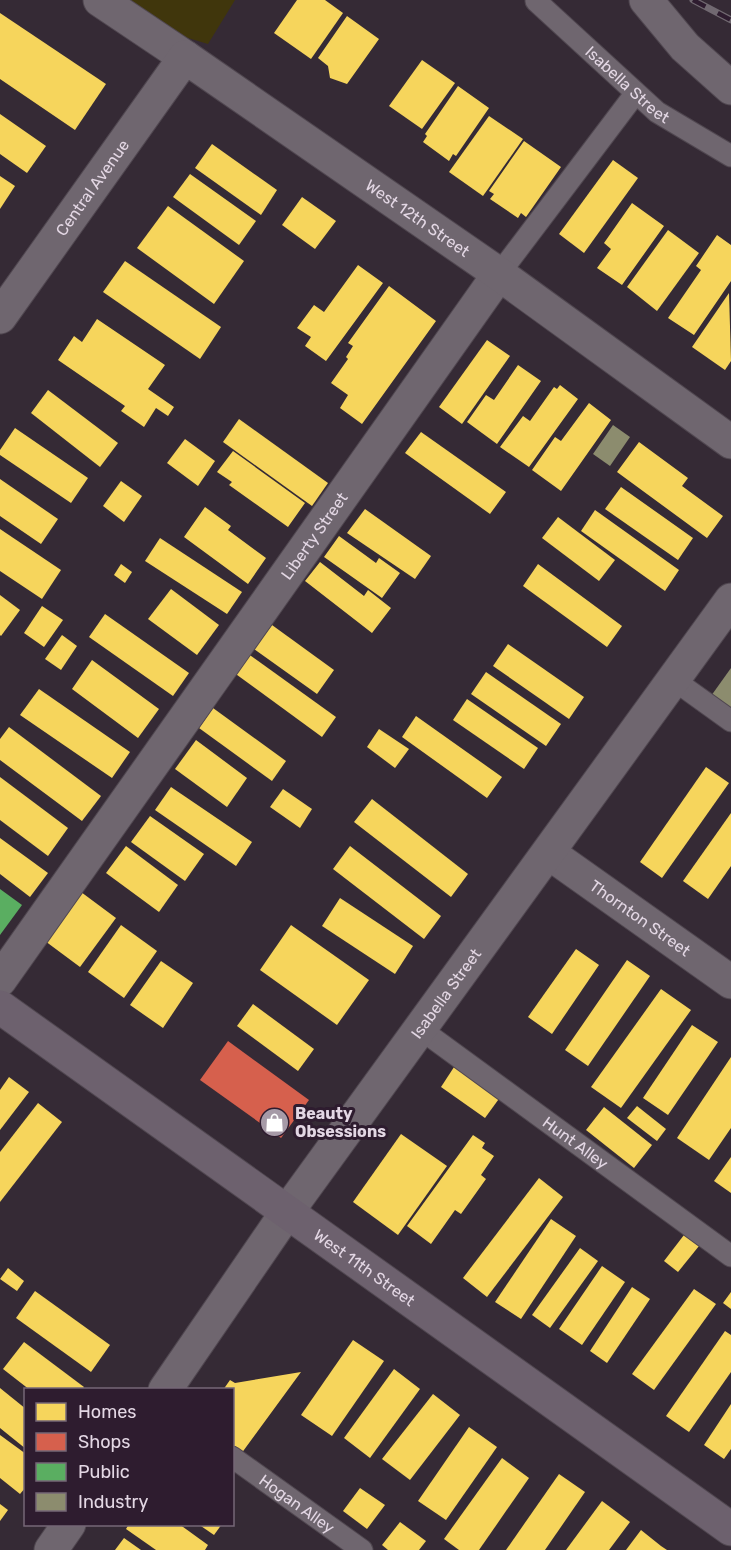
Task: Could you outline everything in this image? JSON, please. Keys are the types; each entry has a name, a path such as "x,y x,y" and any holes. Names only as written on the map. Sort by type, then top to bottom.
{"main road":[{"name":"West 11th Street","path":"0,1007 731,1529"}],"street":[{"name":"West 12th Street","path":"100,0 499,274 731,442"},
{"path":"646,0 685,47 731,88"},
{"name":"Central Avenue","path":"0,317 184,57"},
{"name":"Liberty Street","path":"0,980 499,274"},
{"name":"Isabella Street","path":"166,1388 287,1212 419,1028 549,853 731,600"},
{"name":"Thornton Street","path":"549,853 731,982"},
{"path":"51,1550 68,1526"}],"lane":[{"name":"Isabella Street","path":"536,1 657,112 731,156"},
{"name":"Liberty Street","path":"499,274 635,94"},
{"path":"674,680 731,721"},
{"name":"Hunt Alley","path":"419,1028 731,1256"},
{"name":"Hogan Alley","path":"234,1458 362,1550"}],"shaded area":[{"path":"119,0 235,0 208,44 168,32"}],"building: Homes":[{"path":"297,0 325,0 343,13 311,59 274,33"},
{"path":"0,13 106,84 75,130 0,79"},
{"path":"347,16 379,39 347,84 330,78 328,66 318,58"},
{"path":"422,60 455,83 422,129 389,106"},
{"path":"458,86 489,108 456,156 453,154 449,161 423,142 427,136 425,134"},
{"path":"0,114 46,146 27,173 0,154"},
{"path":"489,116 523,139 483,196 449,172"},
{"path":"524,141 561,167 526,217 521,213 518,218 490,199 494,194 489,191"},
{"path":"212,144 277,190 261,215 195,168"},
{"path":"613,160 638,178 584,253 559,234"},
{"path":"190,174 256,221 239,245 173,197"},
{"path":"0,176 15,186 0,209"},
{"path":"302,197 336,221 315,249 282,225"},
{"path":"632,203 664,226 622,285 597,268 611,249 604,243"},
{"path":"168,206 244,261 214,304 137,248"},
{"path":"668,230 699,253 657,311 627,287"},
{"path":"717,235 731,245 731,281 694,335 668,318 701,270 696,266"},
{"path":"125,261 221,327 200,359 103,292"},
{"path":"358,265 383,283 326,361 305,346 311,337 297,328 314,305 324,312"},
{"path":"389,286 436,321 362,424 340,408 348,395 331,383 348,359 346,357 353,346 348,343"},
{"path":"729,293 731,361 725,370 692,347"},
{"path":"97,319 165,365 148,389 174,407 168,416 156,408 144,427 121,411 125,406 58,360 74,336 82,342"},
{"path":"487,340 510,356 462,424 439,407"},
{"path":"518,365 541,381 497,444 467,422 486,395 494,400"},
{"path":"560,385 578,399 529,467 500,447 523,416 530,421 554,387 557,389"},
{"path":"48,390 118,443 100,467 31,413"},
{"path":"589,403 611,420 561,491 532,470 555,437 561,441"},
{"path":"239,419 328,483 312,506 223,442"},
{"path":"15,428 88,478 71,503 0,455 0,450"},
{"path":"421,432 506,492 490,514 405,453"},
{"path":"185,439 215,461 198,486 167,463"},
{"path":"639,442 688,478 682,486 723,516 707,538 617,472"},
{"path":"233,451 305,503 288,527 229,485 232,482 217,472"},
{"path":"0,479 58,519 41,544 0,516"},
{"path":"121,481 142,496 124,522 103,506"},
{"path":"621,487 693,538 678,560 605,509"},
{"path":"205,507 231,526 228,530 266,558 248,584 184,537"},
{"path":"365,509 431,556 415,579 347,533"},
{"path":"595,510 679,570 665,591 581,531"},
{"path":"558,517 615,560 599,581 542,538"},
{"path":"0,529 61,570 42,599 0,571"},
{"path":"339,536 376,563 379,558 400,573 382,598 324,557"},
{"path":"160,538 242,592 227,614 145,561"},
{"path":"320,562 364,596 368,590 391,608 372,633 305,581"},
{"path":"121,564 132,572 125,583 114,575"},
{"path":"538,564 622,626 607,647 523,586"},
{"path":"171,589 219,625 197,655 148,619"},
{"path":"0,595 20,610 1,636 0,635"},
{"path":"42,606 63,620 44,647 24,633"},
{"path":"105,614 189,673 173,696 89,637"},
{"path":"272,625 334,670 317,694 254,649"},
{"path":"62,635 77,646 61,670 45,659"},
{"path":"508,644 584,697 569,719 493,666"},
{"path":"247,653 336,717 322,737 233,672"},
{"path":"92,660 159,709 138,738 72,689"},
{"path":"486,672 561,724 546,746 471,694"},
{"path":"39,689 130,752 112,778 20,715"},
{"path":"467,699 538,748 524,769 453,720"},
{"path":"213,708 286,761 272,781 199,728"},
{"path":"416,716 502,777 487,798 402,737"},
{"path":"9,727 101,796 82,821 0,760 0,739"},
{"path":"379,729 409,749 395,768 367,747"},
{"path":"196,740 247,778 227,807 175,769"},
{"path":"706,767 729,783 662,878 640,862"},
{"path":"0,777 68,828 48,856 0,820"},
{"path":"171,787 252,842 236,866 155,810"},
{"path":"283,789 312,809 300,828 270,807"},
{"path":"372,799 468,874 451,897 354,822"},
{"path":"731,813 731,866 708,899 683,881"},
{"path":"150,816 204,854 185,881 131,842"},
{"path":"0,838 48,873 30,897 0,874"},
{"path":"126,846 178,885 159,912 106,873"},
{"path":"350,846 441,916 424,939 333,869"},
{"path":"81,892 116,918 80,967 45,941"},
{"path":"340,898 413,946 395,974 322,926"},
{"path":"121,925 157,951 124,998 88,972"},
{"path":"291,925 369,980 337,1025 260,970"},
{"path":"576,949 599,965 552,1034 528,1017"},
{"path":"627,960 650,976 588,1066 565,1050"},
{"path":"161,961 193,983 163,1028 130,1005"},
{"path":"661,989 691,1010 621,1108 591,1087"},
{"path":"253,1004 314,1049 298,1071 237,1026"},
{"path":"692,1025 718,1042 668,1115 643,1098"},
{"path":"731,1057 731,1128 709,1160 677,1138"},
{"path":"456,1064 501,1096 485,1118 441,1087"},
{"path":"9,1077 29,1092 0,1130 0,1090"},
{"path":"38,1103 62,1122 0,1202 0,1152"},
{"path":"637,1106 666,1129 657,1141 627,1118"},
{"path":"604,1107 652,1145 634,1168 586,1130"},
{"path":"401,1134 447,1166 398,1235 353,1202"},
{"path":"473,1135 485,1143 482,1148 494,1156 481,1175 486,1179 461,1214 455,1210 431,1244 407,1226"},
{"path":"731,1157 731,1193 714,1181"},
{"path":"539,1178 563,1197 487,1297 463,1278"},
{"path":"551,1219 576,1236 521,1319 495,1302"},
{"path":"684,1235 699,1246 678,1272 664,1261"},
{"path":"580,1248 598,1261 550,1328 532,1315"},
{"path":"602,1266 625,1282 582,1345 559,1329"},
{"path":"8,1268 24,1281 17,1291 0,1279"},
{"path":"632,1287 650,1299 607,1363 590,1351"},
{"path":"694,1289 716,1304 654,1390 632,1374"},
{"path":"35,1291 110,1345 91,1372 16,1318"},
{"path":"731,1292 731,1309 723,1303"},
{"path":"725,1331 731,1335 731,1372 689,1432 666,1416"},
{"path":"353,1340 384,1361 332,1436 301,1415"},
{"path":"24,1342 84,1387 27,1388 3,1369"},
{"path":"394,1369 420,1389 370,1458 344,1438"},
{"path":"301,1372 241,1454 234,1449 234,1388 224,1388 230,1380 235,1383"},
{"path":"0,1388 24,1407 24,1447 0,1428"},
{"path":"433,1394 460,1415 410,1480 382,1459"},
{"path":"731,1404 731,1449 724,1459 704,1445"},
{"path":"469,1427 497,1447 446,1520 418,1501"},
{"path":"0,1435 24,1453 24,1489 20,1494 0,1478"},
{"path":"502,1458 529,1478 479,1550 459,1550 444,1539"},
{"path":"559,1474 585,1492 545,1550 506,1550"},
{"path":"360,1488 385,1505 367,1529 343,1511"},
{"path":"602,1501 630,1522 609,1550 566,1550"},
{"path":"0,1504 8,1510 0,1521"},
{"path":"400,1522 426,1541 419,1550 388,1550 382,1545"},
{"path":"128,1526 182,1526 208,1545 205,1550 156,1550 126,1529"},
{"path":"201,1526 221,1526 214,1535"},
{"path":"641,1530 661,1546 667,1550 626,1550"},
{"path":"124,1538 141,1550 115,1550"}],"building: Shops":[{"path":"228,1041 309,1100 281,1138 200,1080"}],"building: Public":[{"path":"0,889 22,905 0,935"}],"building: Industry":[{"path":"613,425 630,437 610,466 593,454"},
{"path":"731,668 731,711 711,696"}],"railway":[{"path":"693,0 731,20"}],"place":[{"name":"Beauty Obsessions","path":"274,1122"}]}
